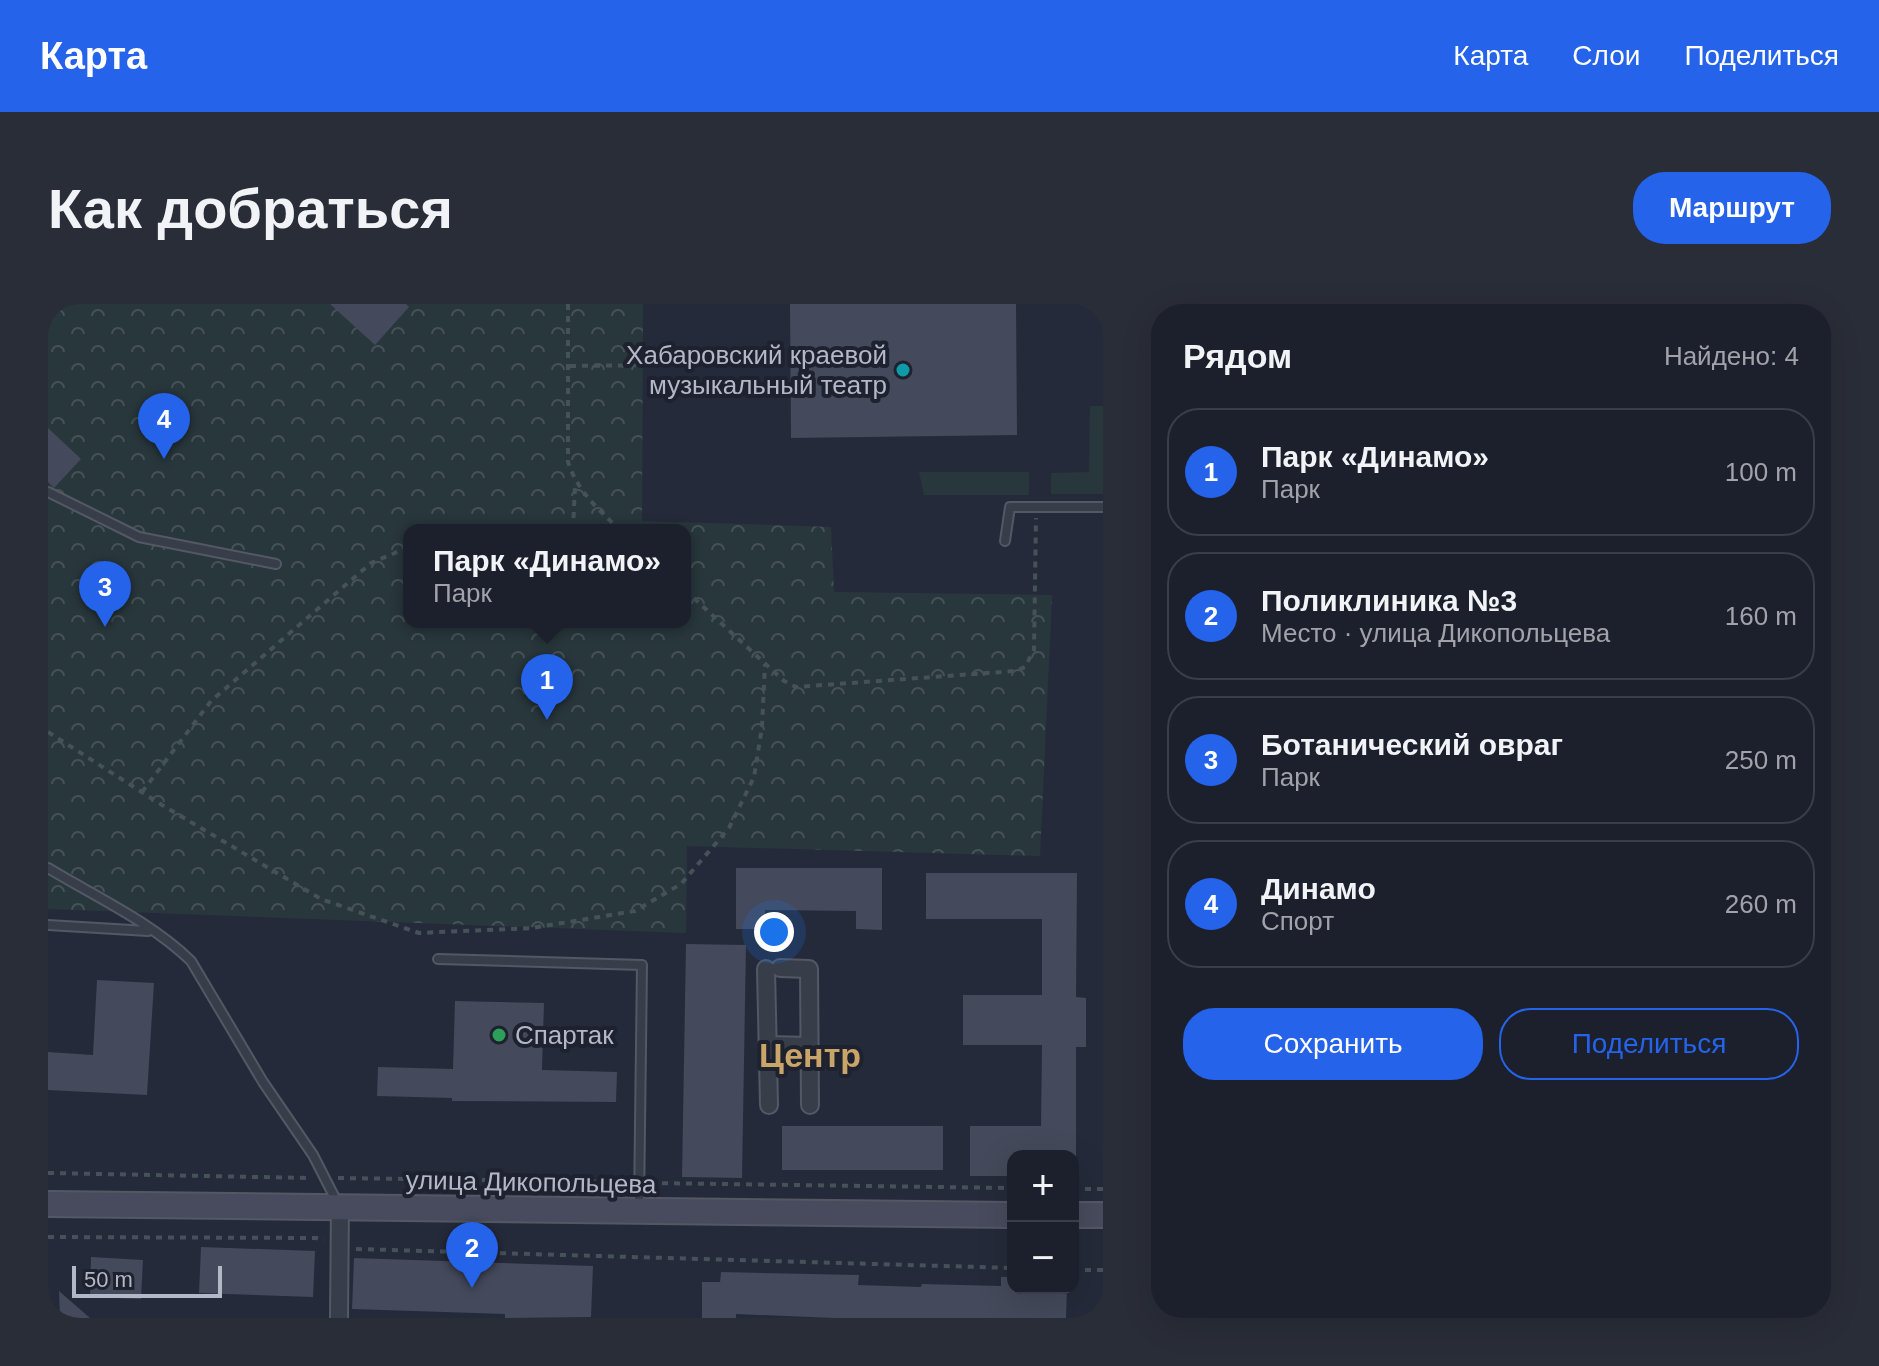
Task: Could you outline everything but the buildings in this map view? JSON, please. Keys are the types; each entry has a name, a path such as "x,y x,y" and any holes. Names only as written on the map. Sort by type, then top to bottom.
{"main road":[{"name":"улица Дикопольцева","path":"48,1204 1007,1215"},
{"path":"1079,1215 1103,1215"}],"street":[{"path":"769,1105 768,1045 773,968 809,969 810,1105"},
{"path":"768,1045 810,1046"},
{"path":"339,1318 340,1206"}],"lane":[{"path":"48,492 139,537 276,564"},
{"path":"1005,541 1010,507 1103,507"},
{"path":"48,868 153,931 191,961 340,1206"},
{"path":"48,925 153,931"},
{"path":"438,959 642,965 638,1212"}],"path":[{"path":"568,304 568,462 575,483 614,524"},
{"path":"570,366 662,365"},
{"path":"573,524 575,483"},
{"path":"691,596 784,681 796,687 1015,671 1025,667 1034,650 1036,507"},
{"path":"142,792 211,701 371,563 403,550"},
{"path":"48,732 321,899 419,933 532,928 635,911 681,884 729,828 754,777 762,727 765,664"},
{"path":"48,1173 1007,1188"},
{"path":"1079,1189 1103,1189"},
{"path":"48,1237 316,1238 355,1249 1007,1268"},
{"path":"1079,1270 1103,1270"}],"green space":[{"path":"48,304 643,304 642,521 831,527 834,592 1052,595 1040,856 687,846 686,933 48,909"},
{"path":"1090,406 1103,406 1103,494 1051,494 1051,473 1089,472"},
{"path":"919,472 1029,472 1029,495 924,495"}],"place":[{"name":"Хабаровский краевой музыкальный театр","path":"903,370"},
{"name":"Динамо","path":"164,459"},
{"name":"Ботанический овраг","path":"105,627"},
{"name":"Парк «Динамо»","path":"547,720"},
{"name":"Спартак","path":"499,1035"},
{"name":"Поликлиника №3","path":"472,1288"}],"district":[{"name":"Центр","path":"810,1055"}]}
